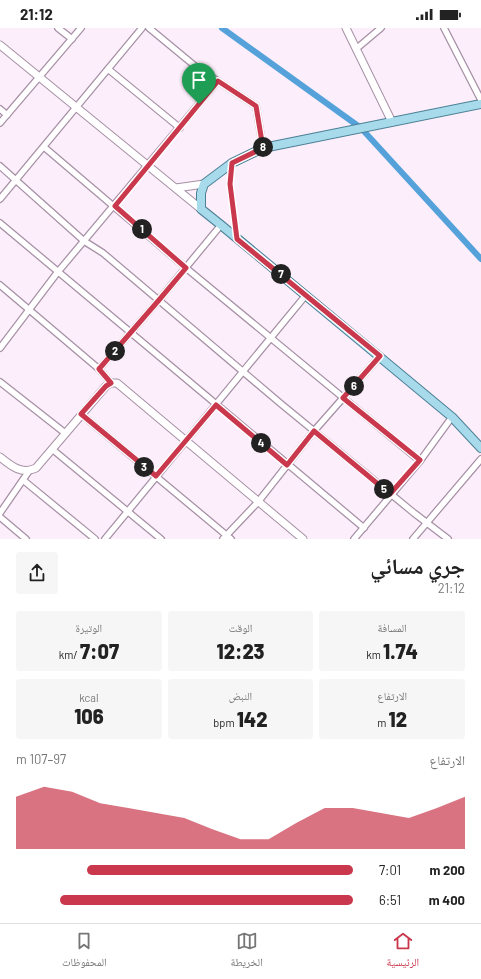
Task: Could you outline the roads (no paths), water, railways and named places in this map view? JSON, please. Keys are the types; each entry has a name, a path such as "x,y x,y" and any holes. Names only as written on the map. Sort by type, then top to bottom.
{"main road":[{"path":"481,104 263,148 232,163 204,184 201,193 201,209 452,417 481,448"}],"street":[{"path":"58,28 72,40"},
{"path":"0,123 81,28"},
{"path":"0,199 142,28"},
{"path":"149,28 195,66 256,106 263,148"},
{"path":"346,28 392,122"},
{"path":"356,49 381,28"},
{"path":"444,28 481,100"},
{"path":"0,45 201,209"},
{"path":"108,69 180,128"},
{"path":"0,348 57,273 115,206 218,81"},
{"path":"0,109 7,115"},
{"path":"44,147 186,268 420,460"},
{"path":"0,166 84,240 103,253 390,494 448,539"},
{"path":"176,188 204,184"},
{"path":"0,223 57,273 364,528"},
{"path":"99,369 221,225"},
{"path":"0,285 99,369 111,383"},
{"path":"104,539 306,295"},
{"path":"81,414 156,476 227,538 258,502 314,431 380,356"},
{"path":"0,382 65,433"},
{"path":"0,513 29,472 36,468 106,386 111,383 117,383 304,539"},
{"path":"354,539 390,494 420,460 452,417"},
{"path":"52,449 161,539"},
{"path":"0,457 19,470 29,472"},
{"path":"413,539 481,459"},
{"path":"23,480 95,539"},
{"path":"0,517 26,539"}],"lane":[{"path":"232,163 230,184 237,239"}],"waterway":[{"path":"222,28 361,128 481,259"}]}
